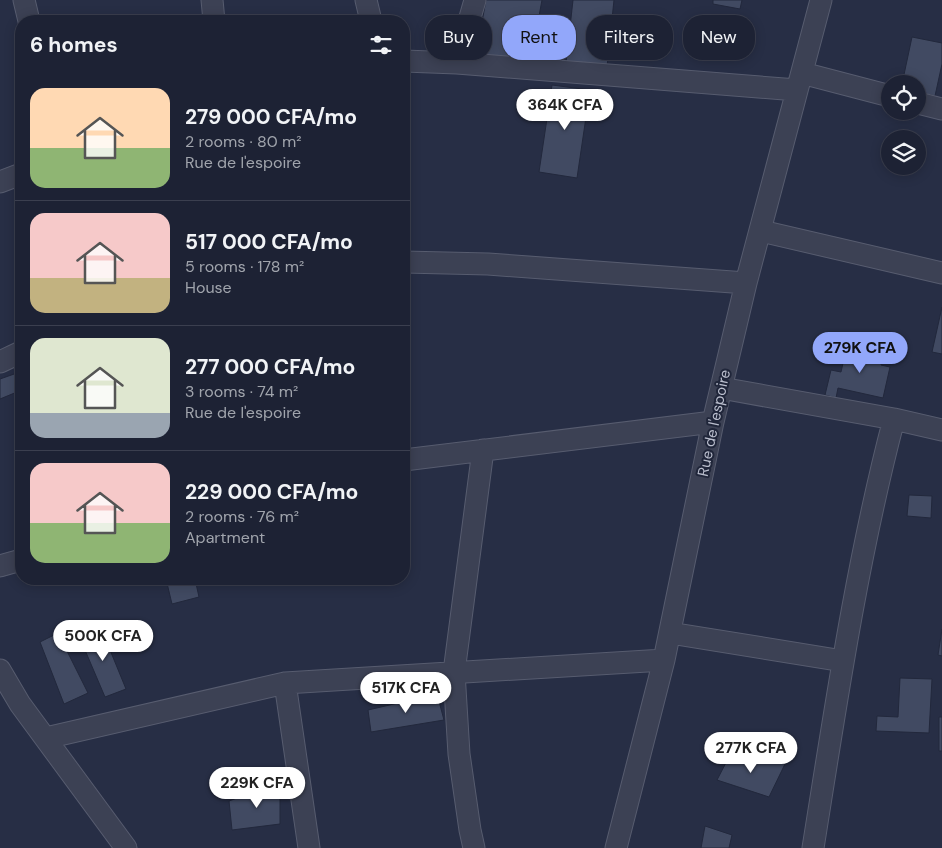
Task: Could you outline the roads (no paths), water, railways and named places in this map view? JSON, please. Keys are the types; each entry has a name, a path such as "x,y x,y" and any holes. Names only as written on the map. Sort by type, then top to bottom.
{"street":[{"path":"24,0 28,15"},
{"path":"212,0 213,15"},
{"path":"366,0 370,15"},
{"path":"457,63 475,0"},
{"name":"Rue de l'espoire","path":"616,848 664,660 713,422 746,283 820,0"},
{"path":"410,61 800,81 881,94"},
{"path":"926,105 942,109"},
{"path":"0,182 15,176"},
{"path":"761,231 942,273"},
{"path":"410,262 488,264 746,283"},
{"path":"0,362 15,355"},
{"path":"721,388 894,419 942,430"},
{"path":"813,848 843,661 881,467 894,419"},
{"path":"410,459 713,422"},
{"path":"474,848 460,754 454,672 482,450"},
{"path":"0,566 15,562"},
{"path":"670,633 843,661"},
{"path":"46,738 285,683 664,660"},
{"path":"0,670 20,704 126,848"},
{"path":"285,683 309,848"}]}
